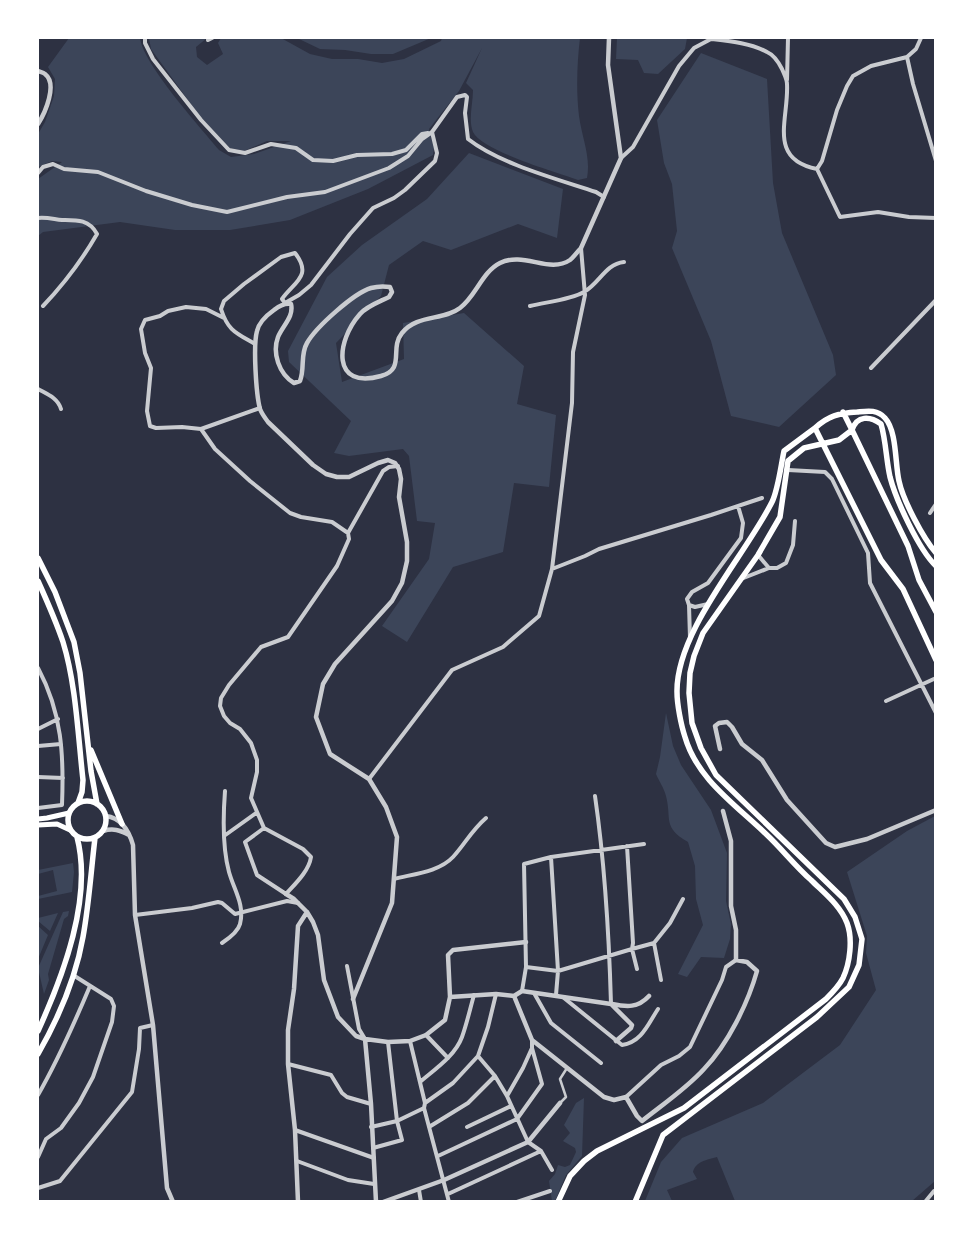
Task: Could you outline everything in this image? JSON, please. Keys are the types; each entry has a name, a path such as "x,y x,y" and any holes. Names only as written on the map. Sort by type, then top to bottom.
{"main road":[{"path":"558,1202 570,1176 584,1161 597,1151 684,1108 826,999 843,979 849,955 850,935 843,914 825,892 811,881 767,835 716,788 696,761 685,738 676,692 680,664 690,639 709,604 773,500 784,451 822,421 843,412 866,410 877,412 885,417 891,427 899,483 928,544 936,553"},
{"path":"843,412 908,546 919,580 936,612"},
{"path":"635,1202 663,1135 816,1018 848,987 859,965 862,939 856,917 844,899 716,775 702,748 692,723 688,693 694,656 703,633 758,555 780,517 788,462 804,448 839,440 852,430 855,423 861,418 873,418 881,424 890,477 895,493 921,548 936,566"},
{"path":"815,428 881,560 903,589 936,660"},
{"path":"38,558 55,592 74,642 97,804"},
{"path":"38,581 63,643 70,674 83,780 82,792 78,803 69,813 70,830"},
{"path":"89,745 122,824"},
{"path":"38,825 57,824 70,830 77,837 83,839 95,838 103,831 107,822 104,811 97,804 88,801 78,803"},
{"path":"38,819 69,813"},
{"path":"38,1031 59,983 76,920 82,867 81,851 77,837"},
{"path":"38,1054 74,975 83,938 95,838"}],"street":[{"path":"145,38 145,43 153,59 201,120 229,150 245,153 272,144 296,148 313,160 333,161 357,154 392,154 406,150 422,134 432,132"},
{"path":"609,38 608,65 621,158"},
{"path":"702,38 754,47 769,52 779,63 787,82"},
{"path":"788,38 783,134 789,155 801,164 817,169 840,217 878,212 909,217 936,218"},
{"path":"817,169 822,161 837,110 853,76 871,66 907,57 916,49 921,38"},
{"path":"255,344 235,334 229,328 221,309 224,301 280,257 295,253 301,261 302,271 300,280 282,298 286,303 291,304 292,310 289,319 278,335 276,344 276,357 281,370 287,379 294,383 300,381 303,374 302,357 306,343 348,301 369,288 390,287 392,292 389,298 372,305 357,318 345,335 342,347 342,360 346,370 354,377 382,376 392,371 396,364 396,340 404,330 414,323 460,309 484,278 500,263 513,259 525,259 557,265 571,259 580,248 621,158 633,148 679,66 694,48 711,39"},
{"path":"907,57 936,161"},
{"path":"38,71 45,74 50,81 51,92 38,124"},
{"path":"38,173 43,168 53,164 64,169 98,172 146,191 192,205 227,212 287,197 325,192 390,168 408,156 422,139 432,132 456,97 465,95 467,97 465,113 468,139 478,147 505,160 596,192 604,197"},
{"path":"353,999 392,903 397,837 386,807 368,779 330,754 316,716 323,684 335,664 392,601 402,583 407,561 407,542 399,497 401,479 396,463 388,460 349,477 337,477 326,474 313,465 262,414 255,344 257,330 265,317 299,296 311,285 350,234 373,208 394,198 405,190 435,161 438,153 432,132"},
{"path":"38,218 73,219 85,222 94,228 97,234 84,254 43,306"},
{"path":"368,779 452,670 503,648 539,616 552,569 572,403 573,352 584,292 580,248"},
{"path":"530,306 584,292 616,262 624,262"},
{"path":"871,368 936,300"},
{"path":"224,318 206,309 186,307 168,311 160,316 145,320 141,329 145,353 151,368 147,411 150,426 156,428 182,427 201,429 260,408"},
{"path":"38,389 60,403 61,409"},
{"path":"201,429 215,449 250,481 290,513 301,517 332,522 348,533"},
{"path":"286,894 299,880 311,858 303,850 264,828 256,813 251,794 257,772 257,760 251,744 240,729 230,723 224,716 220,706 221,698 229,684 260,647 288,637 337,566 349,539 348,533 383,471 390,467 398,466"},
{"path":"788,470 825,472 832,479 868,553 870,583 936,713"},
{"path":"552,569 599,549 762,498"},
{"path":"930,513 936,504"},
{"path":"690,639 689,605 687,599 692,592 708,583 741,538 744,523 738,506"},
{"path":"740,580 786,564 793,545 795,521"},
{"path":"758,555 770,568"},
{"path":"689,605 695,607 709,604"},
{"path":"38,668 58,719 63,778 62,805 38,808"},
{"path":"886,701 936,678"},
{"path":"38,729 58,719"},
{"path":"720,749 715,726 719,723 727,722 742,744 762,760 787,800 826,843 835,847 867,839 936,810"},
{"path":"38,746 61,744"},
{"path":"38,777 63,778"},
{"path":"222,943 240,926 242,912 229,872 224,836 225,790"},
{"path":"595,796 602,850 610,956 611,1004 632,1025 616,1041"},
{"path":"723,811 731,841 731,906 736,930 736,960"},
{"path":"224,836 256,813"},
{"path":"106,816 119,820 130,835 133,845 135,915 152,1025 167,1188 173,1202"},
{"path":"394,879 437,868 452,859 474,828 486,818"},
{"path":"264,828 245,842 257,876 286,894 307,912 318,935 324,980 338,1017 356,1036 388,1042 410,1041 426,1035 445,1020 450,997 448,955 453,950 526,942"},
{"path":"103,831 117,830 130,835"},
{"path":"522,991 526,967 524,864 551,857 644,844"},
{"path":"627,846 634,944 632,949 637,969"},
{"path":"551,857 558,971 556,995"},
{"path":"526,967 558,971 654,944 670,923 683,899"},
{"path":"135,915 222,903 235,914 287,901 299,904"},
{"path":"298,1202 295,1130 288,1064 288,1030 294,990 298,926 307,912"},
{"path":"654,944 661,980"},
{"path":"532,1040 604,1097 614,1100 626,1097 661,1065 679,1056 690,1047 722,980 726,967 736,960 747,962 757,971 732,1029 704,1069 642,1121 626,1097"},
{"path":"347,966 359,1029 365,1039 371,1104 376,1202"},
{"path":"38,1157 46,1139 61,1128 79,1103 93,1077 112,1022 114,1006 108,996 74,975"},
{"path":"38,1095 61,1052 90,986"},
{"path":"450,997 496,994 514,996 522,991 627,1007 637,1005 649,996"},
{"path":"534,993 551,1023 601,1063"},
{"path":"425,1103 453,1083 478,1056 488,1028 496,994"},
{"path":"420,1082 448,1058 462,1038 474,995"},
{"path":"438,1156 517,1120 542,1084 532,1048 532,1040 514,996"},
{"path":"563,996 622,1045 630,1044 642,1036 658,1009"},
{"path":"38,1188 60,1181 132,1092 139,1050 140,1028 152,1025"},
{"path":"426,1035 448,1058"},
{"path":"410,1041 425,1103 424,1108 450,1202"},
{"path":"373,1148 402,1140 397,1121 388,1042"},
{"path":"507,1096 532,1048"},
{"path":"478,1056 495,1076 507,1096 528,1142 541,1150 552,1170"},
{"path":"288,1064 331,1076 342,1093 347,1097 371,1104"},
{"path":"383,1202 444,1180 528,1142 566,1097 560,1079 567,1068"},
{"path":"429,1127 468,1103 495,1076"},
{"path":"467,1128 511,1106"},
{"path":"371,1127 397,1121 424,1108"},
{"path":"295,1130 374,1158"},
{"path":"448,1194 541,1150"},
{"path":"297,1161 348,1180 374,1184"},
{"path":"419,1190 421,1202"},
{"path":"516,1202 550,1191"},
{"path":"926,1202 934,1192"}],"shaded area":[{"path":"69,38 140,38 143,49 161,79 219,150 231,157 254,154 291,141 267,141 244,151 230,148 201,118 151,49 149,38 207,38 196,47 197,57 207,65 223,54 218,43 221,38 281,38 310,54 332,59 358,59 382,63 404,59 441,41 442,38 580,38 577,97 588,163 587,178 578,180 521,160 490,146 479,139 473,132 471,117 473,90 466,83 482,48 459,91 429,129 434,148 433,155 368,189 290,220 230,230 175,230 120,222 43,232 38,236 38,179 62,162 52,161 38,167 38,134 45,122 54,96 55,79 48,67"},
{"path":"297,38 431,38 393,54 371,54 320,49"},
{"path":"617,38 687,38 685,49 658,74 644,73 638,60 616,59"},
{"path":"701,53 767,79 773,183 782,233 833,355 836,375 779,427 731,416 711,341 672,248 677,231 672,184 664,163 657,120"},
{"path":"469,153 563,189 557,238 518,224 451,250 423,241 389,265 381,296 336,343 342,382 404,359 403,323 464,313 524,366 517,404 556,415 549,487 514,483 503,552 453,567 407,642 382,626 429,559 435,523 417,521 409,456 403,449 349,456 334,453 351,421 289,362 288,351 327,277 362,245 427,199"},
{"path":"666,713 673,746 681,765 711,810 727,853 726,901 731,924 730,939 724,958 701,957 687,977 678,974 703,925 696,899 695,866 688,842 674,832 671,827 666,796 656,774"},
{"path":"935,816 935,1181 912,1201 735,1201 717,1157 702,1162 694,1168 693,1172 697,1179 667,1190 672,1201 645,1201 661,1162 682,1138 763,1103 840,1045 876,990 866,953 867,936 847,872 907,831"},
{"path":"73,863 72,892 38,899 38,896 57,891 53,870 38,874 38,870"},
{"path":"69,911 68,916 64,919 44,994 38,968 63,912"},
{"path":"58,913 50,931 38,921 38,918"},
{"path":"38,926 48,935 38,959"},
{"path":"584,1098 582,1156 566,1175 555,1201 552,1201 549,1181 555,1174 558,1165 565,1167 570,1165 576,1152 575,1148 563,1141 570,1133 564,1125 576,1103"}]}
